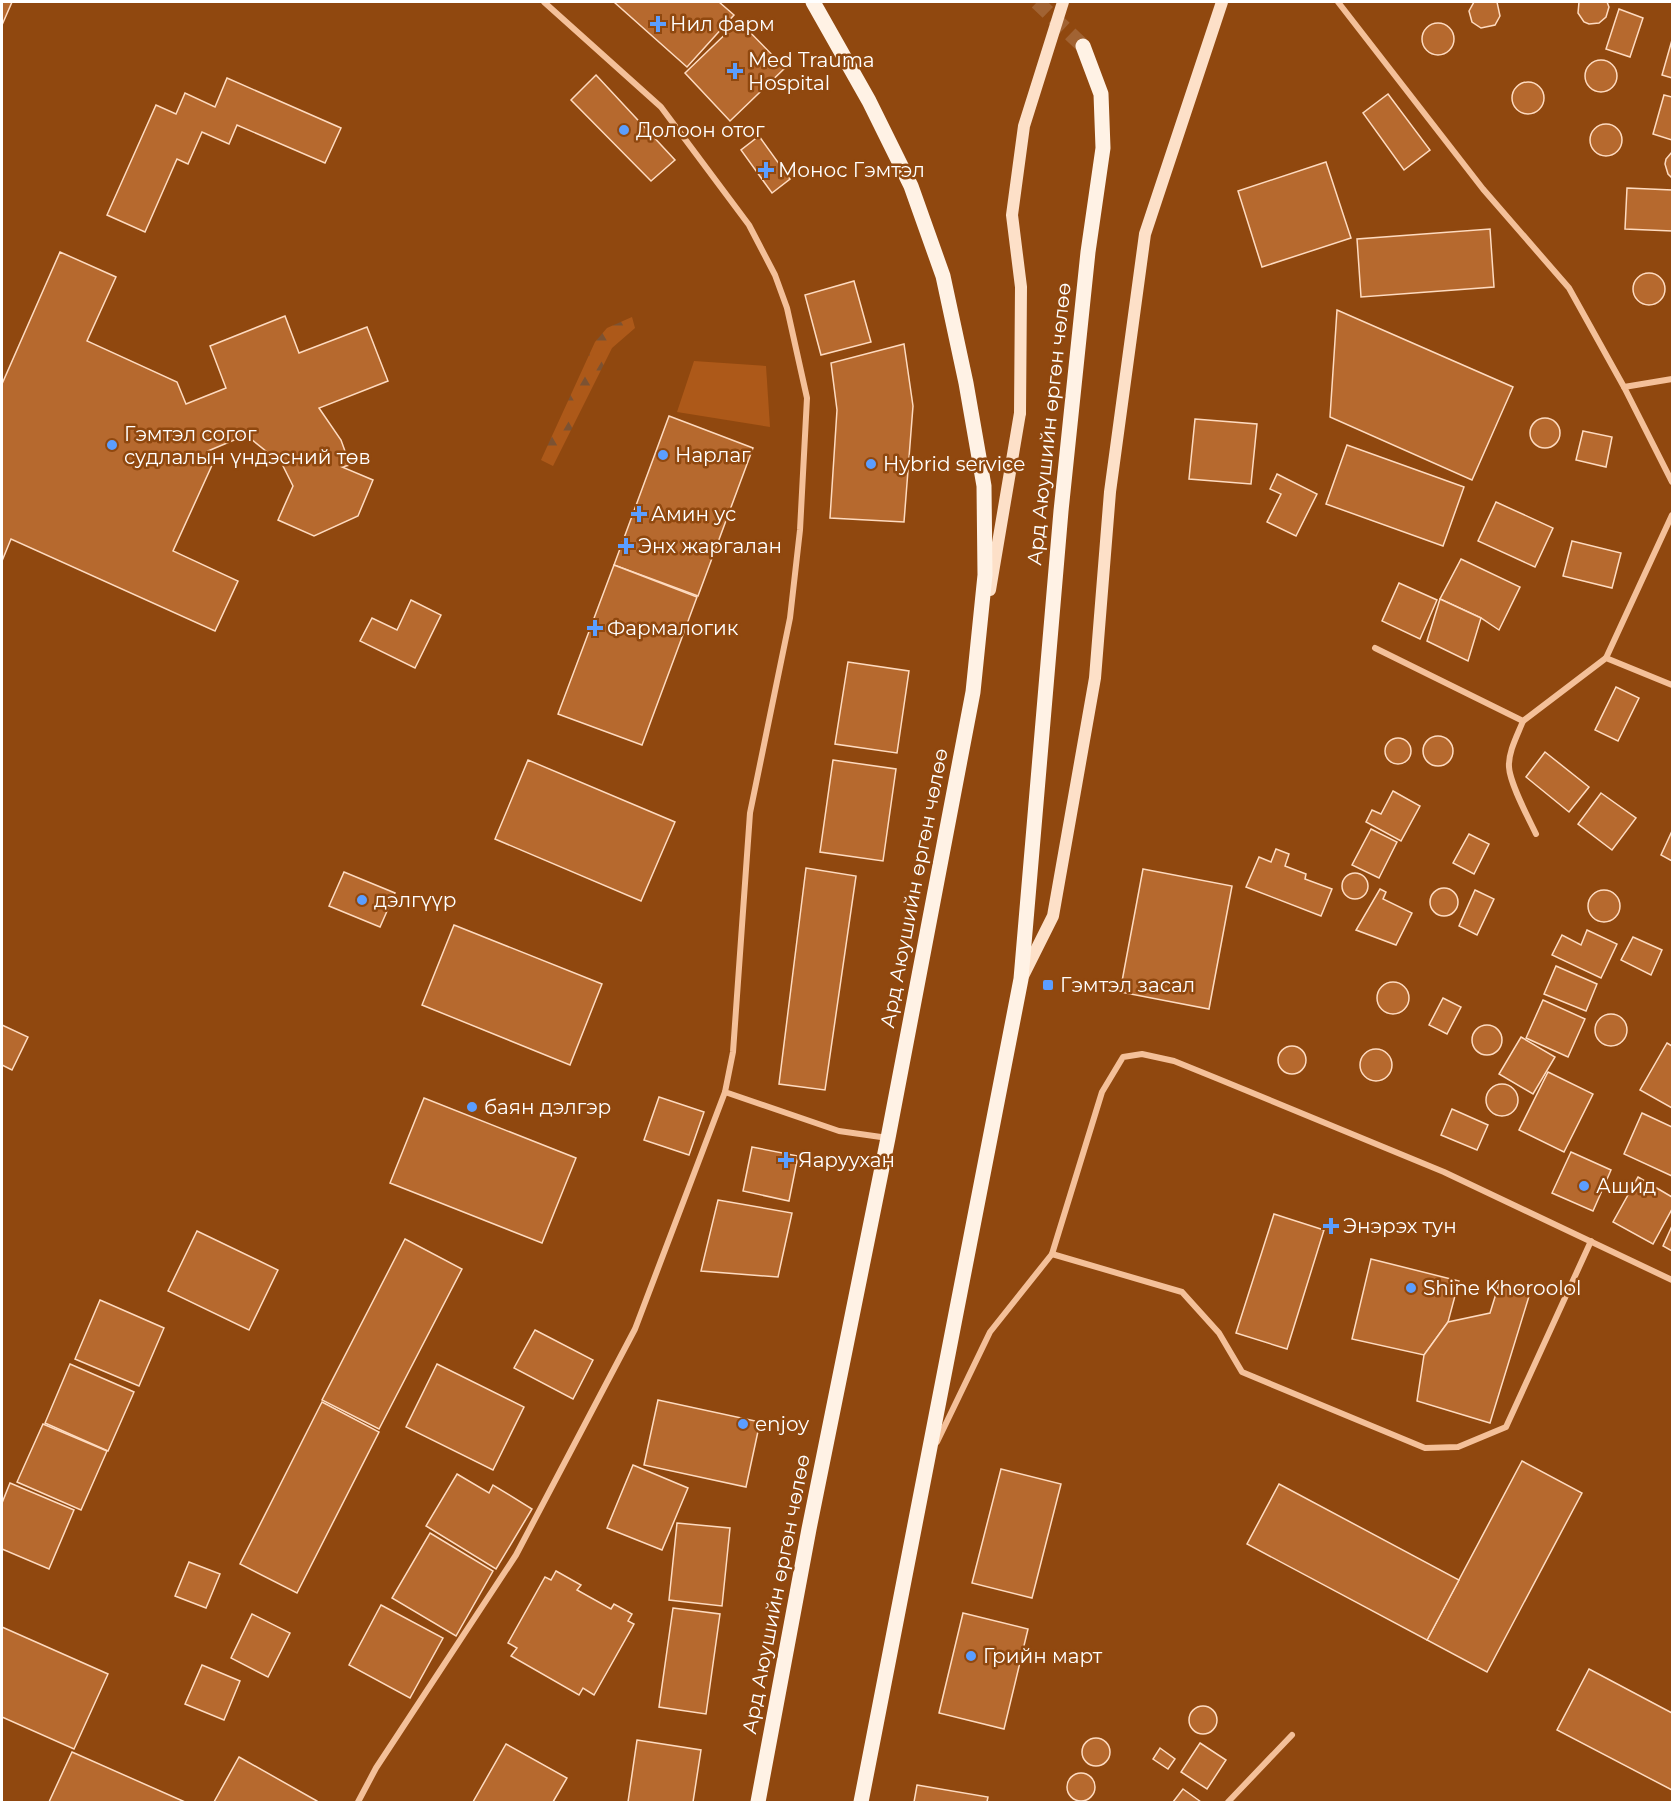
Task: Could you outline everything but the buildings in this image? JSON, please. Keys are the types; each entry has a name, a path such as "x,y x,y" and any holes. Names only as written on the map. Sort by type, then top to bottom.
{"main road":[{"name":"Ард Аюушийн өргөн чөлөө","path":"758,1803 973,692 985,575 984,486 966,383 943,276 911,186 869,101 813,2"},
{"path":"973,692 1020,413 1021,287 1012,215 1024,126 1062,2"},
{"path":"1021,979 1053,916 1095,678 1110,492 1145,234 1222,2"},
{"name":"Ард Аюушийн өргөн чөлөө","path":"861,1803 1021,979 1061,511 1088,252 1103,148 1101,94 1083,46"}],"street":[{"path":"357,1803 376,1768 516,1555 635,1329 725,1092 733,1052 750,813 791,607 800,530 807,398 787,308 775,275 749,225 661,106 544,2"},
{"path":"1338,2 1483,189 1569,288 1624,387 1672,482"},
{"path":"1624,387 1672,379"},
{"path":"1536,834 1509,767 1523,721 1606,658 1672,515"},
{"path":"1375,648 1523,721"},
{"path":"1606,658 1672,685"},
{"path":"928,1462 990,1332 1052,1254 1102,1092 1123,1057 1142,1054 1185,1065 1444,1172 1672,1280"},
{"path":"725,1092 839,1131 888,1138"},
{"path":"1052,1254 1182,1292 1219,1333 1242,1372 1425,1448 1458,1447 1506,1427 1591,1241"},
{"path":"1228,1803 1292,1735"}],"green space":[{"path":"632,317 635,328 612,348 553,466 541,460 595,342 607,328"},
{"path":"694,361 766,366 770,427 677,412"}],"tunnel":[{"path":"1037,2 1083,46"}],"place":[{"name":"Нил фарм","path":"658,24"},
{"name":"Med Trauma Hospital","path":"735,71"},
{"name":"Долоон отог","path":"624,130"},
{"name":"Монос Гэмтэл","path":"766,170"},
{"name":"Гэмтэл согог судлалын үндэсний төв","path":"112,445"},
{"name":"Нарлаг","path":"663,455"},
{"name":"Hybrid service","path":"871,464"},
{"name":"Амин ус","path":"639,514"},
{"name":"Энх жаргалан","path":"626,546"},
{"name":"Фармалогик","path":"595,628"},
{"name":"дэлгүүр","path":"362,900"},
{"name":"Гэмтэл засал","path":"1048,985"},
{"name":"баян дэлгэр","path":"472,1107"},
{"name":"Яаруухан","path":"786,1160"},
{"name":"Ашид","path":"1584,1186"},
{"name":"Энэрэх тун","path":"1331,1226"},
{"name":"Shine Khoroolol","path":"1411,1288"},
{"name":"enjoy","path":"743,1424"},
{"name":"Грийн март","path":"971,1656"}]}
